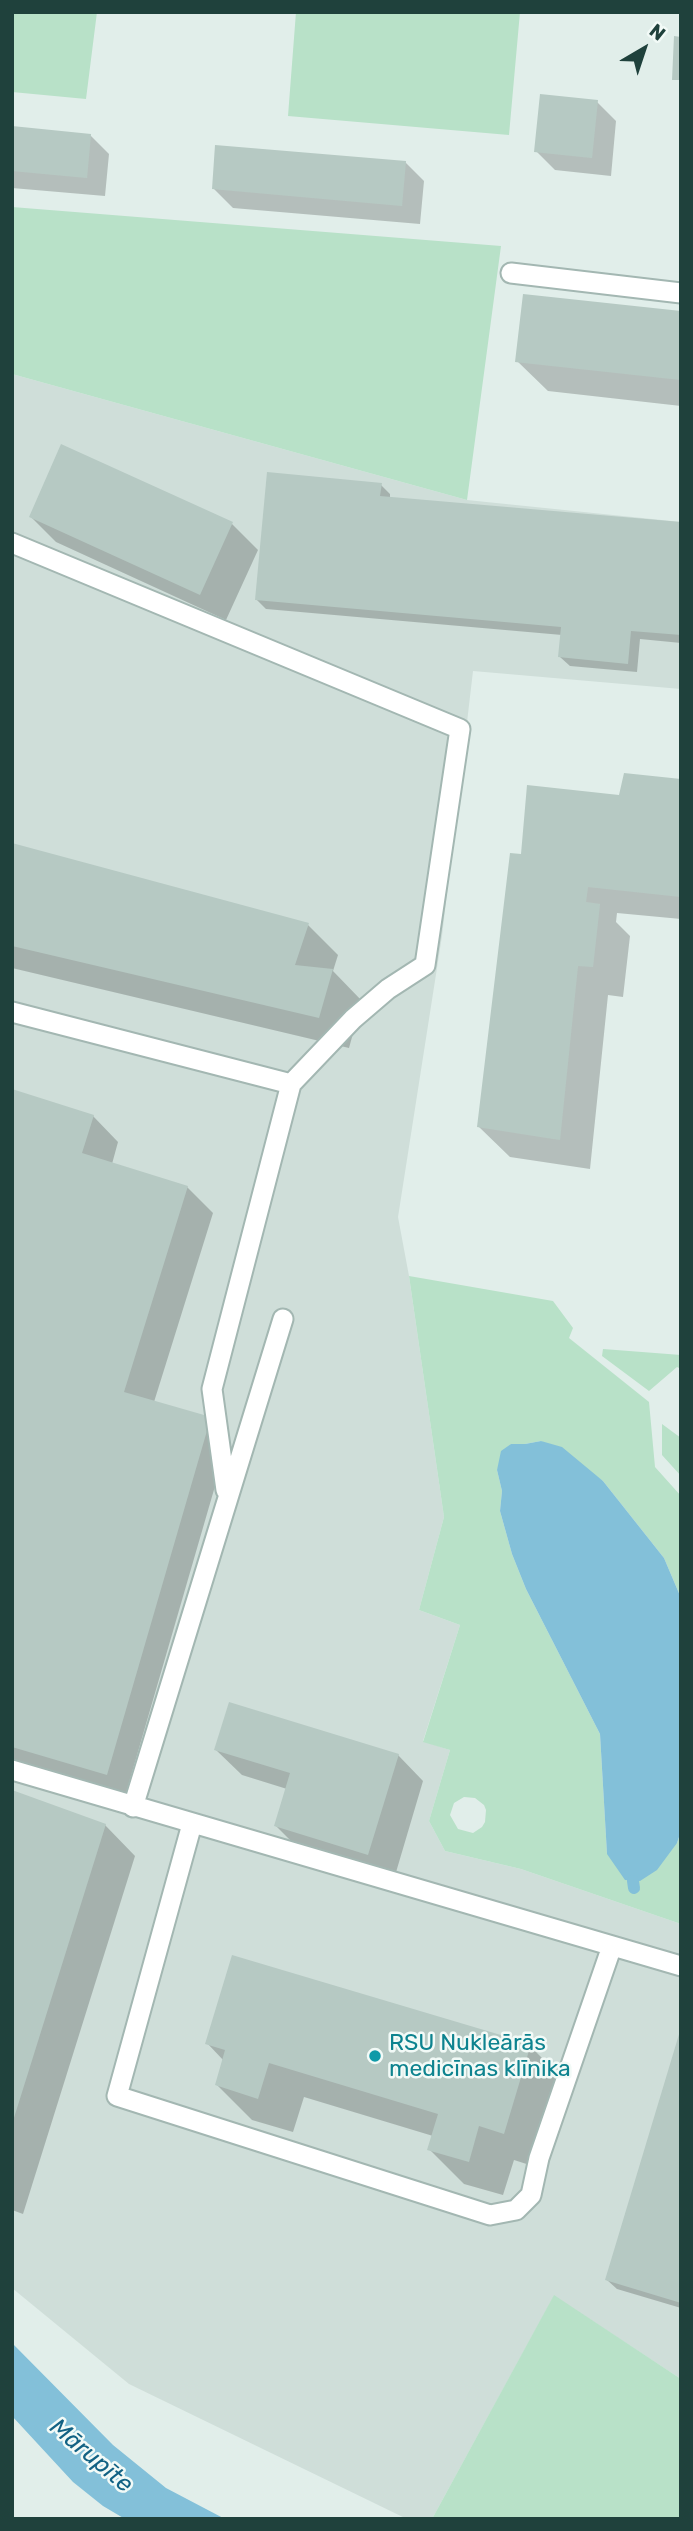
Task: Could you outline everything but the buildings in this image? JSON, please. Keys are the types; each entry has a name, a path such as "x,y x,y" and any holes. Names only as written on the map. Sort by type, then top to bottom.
{"lane":[{"path":"511,273 681,293"},
{"path":"12,543 460,729 425,965 388,989 352,1019 291,1084 212,1389 227,1498"},
{"path":"12,1012 291,1084"},
{"path":"133,1807 282,1319"},
{"path":"12,1770 681,1966"},
{"path":"192,1824 117,2096 490,2215 516,2210 531,2194 539,2158 612,1946"}],"shaded area":[{"path":"12,374 467,500 681,522 681,689 473,671 442,936 398,1217 444,1517 419,1610 460,1625 423,1741 450,1750 429,1821 445,1851 521,1869 681,1924 681,2379 554,2296 432,2519 407,2519 129,2384 12,2288"}],"green space":[{"path":"12,12 97,12 86,99 12,92"},
{"path":"296,12 520,12 509,135 288,116"},
{"path":"12,207 501,246 467,500 12,374"},
{"path":"409,1276 553,1301 573,1328 569,1338 649,1402 655,1467 681,1496 681,1598 664,1558 603,1481 541,1441 511,1444 497,1470 502,1491 500,1511 512,1554 526,1589 600,1734 607,1854 677,1843 681,1831 681,1924 521,1869 445,1851 429,1821 450,1750 423,1742 460,1625 419,1610 444,1517","holes":["464,1797 475,1798 484,1805 485,1822 473,1833 458,1829 450,1815 454,1803"]},
{"path":"603,1349 681,1355 681,1369 677,1367 649,1391 602,1356"},
{"path":"662,1424 681,1438 681,1476 662,1455"},
{"path":"554,2295 681,2379 681,2519 432,2519"}],"water":[{"path":"541,1441 562,1447 603,1481 664,1558 681,1598 681,1831 677,1843 657,1870 640,1881 625,1880 607,1854 600,1734 526,1589 512,1554 500,1511 502,1491 497,1470 501,1451 511,1444"},
{"name":"Mārupīte","path":"12,2343 113,2445 166,2488 225,2519 125,2519 103,2506 73,2482 12,2416"}],"waterway":[{"path":"633,1881 634,1888"}],"place":[{"name":"RSU Nukleārās medicīnas klīnika","path":"375,2056"}]}
